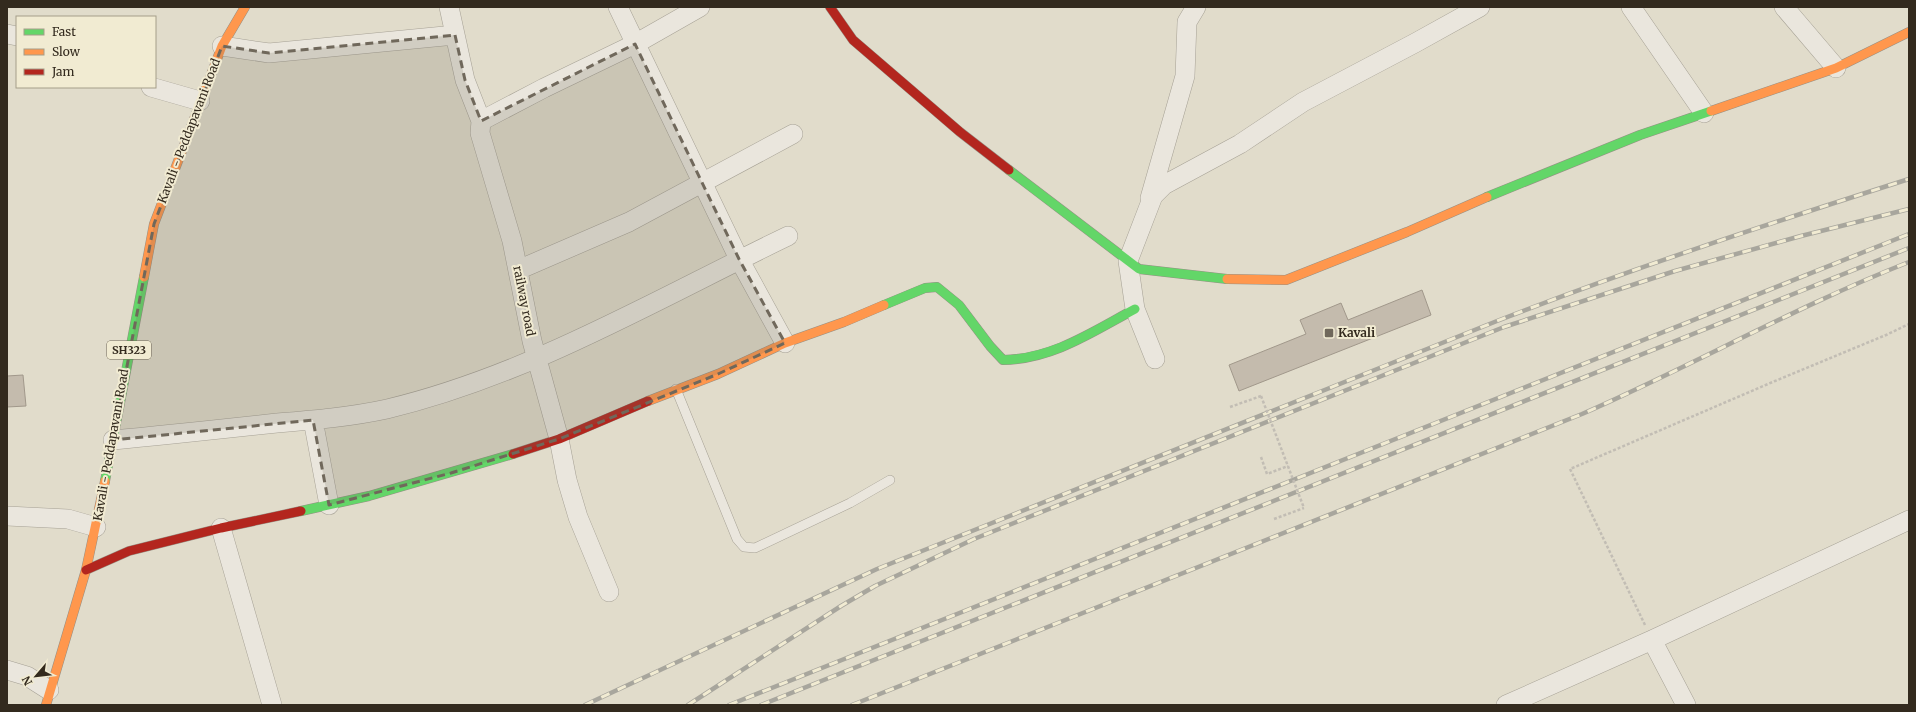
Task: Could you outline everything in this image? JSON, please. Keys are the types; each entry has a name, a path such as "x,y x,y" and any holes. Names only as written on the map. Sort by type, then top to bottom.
{"street":[{"name":"Kavali - Peddapavani Road","path":"47,697 86,570 83,523 113,440 124,373 154,224 222,46 245,7"},
{"name":"railway road","path":"449,7 465,80 481,122 480,133 512,241 537,357 578,517 609,592"},
{"path":"618,7 704,183 739,259 785,343"},
{"path":"481,122 544,88 635,44 700,7"},
{"path":"830,7 853,40 960,132 1139,269 1240,280 1286,280 1407,232 1482,199 1618,144 1836,68 1909,32"},
{"path":"1155,359 1135,309 1128,261 1153,196 1164,185 1240,144 1303,102 1480,7"},
{"path":"1631,7 1704,113"},
{"path":"1784,7 1836,68"},
{"path":"1146,214 1185,76 1188,12"},
{"path":"222,46 269,53 455,35"},
{"path":"154,88 200,101"},
{"path":"518,270 628,222 704,183 793,134"},
{"path":"113,440 342,418 387,409 442,393 537,357 582,337 788,236"},
{"path":"86,570 130,551 221,528 329,505 451,473 559,439 676,389 718,374 785,343 844,322 925,288 937,287 959,305 990,346 1003,360 1020,361 1058,350 1135,309"},
{"path":"313,420 329,505"},
{"path":"7,516 83,523"},
{"path":"1506,705 1652,640 1909,520"},
{"path":"221,528 272,705"},
{"path":"1652,640 1686,705"},
{"path":"8,670 27,676 47,697"}],"lane":[{"path":"676,389 737,539 744,547 755,548 850,503 890,480"}],"path":[{"path":"1652,640 1570,469 1909,324"},
{"path":"1230,408 1261,396 1304,508 1274,519"},
{"path":"1261,457 1267,474 1288,466"}],"highlighted area":[{"path":"455,35 465,80 481,121 635,44 739,259 785,343 718,374 559,439 451,473 329,505 313,420 113,440 154,224 222,46 269,53"}],"building":[{"path":"1422,290 1431,315 1239,391 1229,365 1306,334 1300,320 1341,303 1348,320"},
{"path":"23,375 26,406 7,407 7,376"}],"railway":[{"path":"585,705 877,569 1497,321 1548,301 1702,247 1909,179"},
{"path":"688,705 841,606 875,586 974,539 1504,327 1675,271 1801,236 1909,209"},
{"path":"729,705 1909,234"},
{"path":"761,705 1909,248"},
{"path":"852,705 1582,414 1785,317 1867,279 1909,262"}],"traffic: fast":[{"path":"1487,197 1640,135 1711,111"},
{"path":"1009,170 1139,269 1227,279"},
{"path":"105,481 144,277"},
{"path":"884,305 925,288 937,287 959,305 990,346 1003,360 1039,355 1072,343 1135,309"},
{"path":"301,511 369,496 513,454"}],"traffic: slow":[{"path":"144,277 154,224 222,46 245,7"},
{"path":"1711,111 1836,68 1909,32"},
{"path":"1227,279 1286,280 1407,232 1487,197"},
{"path":"648,401 718,374 785,343 844,322 884,305"},
{"path":"46,705 86,570 105,481"}],"traffic: jam":[{"path":"830,7 853,40 960,132 1009,170"},
{"path":"513,454 559,439 648,401"},
{"path":"86,570 129,551 221,528 301,511"}],"place":[{"name":"Kavali","path":"1329,333"}]}
